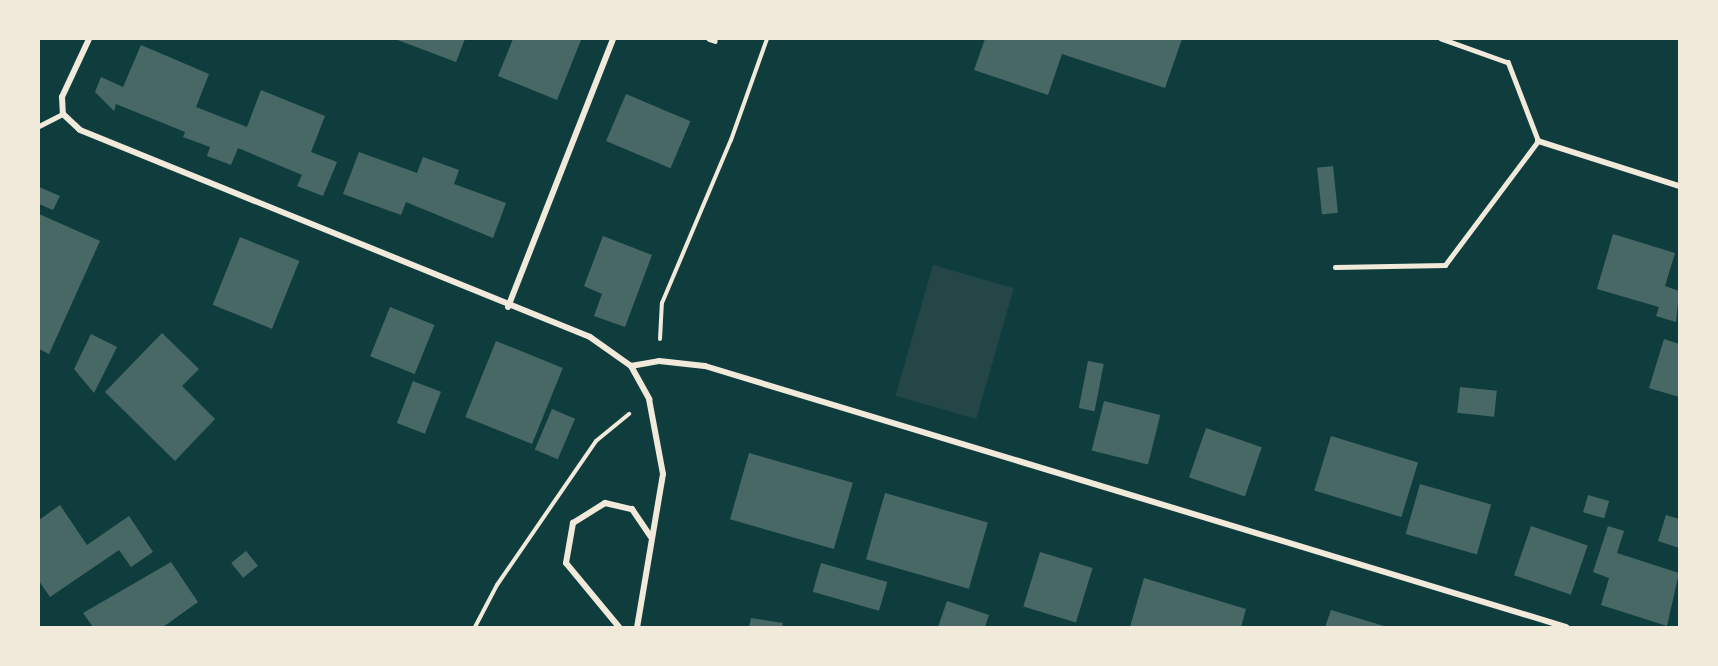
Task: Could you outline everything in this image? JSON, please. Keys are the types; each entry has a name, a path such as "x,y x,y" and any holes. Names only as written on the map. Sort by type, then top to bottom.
{"street":[{"path":"89,39 62,98 63,114 80,130 158,166 508,307 590,337 631,366 649,399 663,474 637,627"},
{"path":"508,307 613,39"},
{"path":"1538,141 1679,186"},
{"path":"631,366 659,361 705,366 1566,627"},
{"path":"619,627 566,563 573,523 605,502 632,509 651,538"}],"lane":[{"path":"709,39 715,41"},
{"path":"1335,267 1445,265 1538,141 1508,63 1441,39"},
{"path":"39,126 63,114"}],"path":[{"path":"659,361 662,303 731,140 767,39"},
{"path":"475,627 497,585 596,441 649,399"}],"shaded area":[{"path":"933,265 1014,288 976,419 896,396"}],"building":[{"path":"395,39 465,39 456,62"},
{"path":"513,39 581,40 557,100 498,76"},
{"path":"985,39 1182,39 1165,88 1062,54 1048,95 974,70"},
{"path":"141,45 209,74 196,107 247,127 261,90 325,116 311,152 337,162 323,196 297,186 302,175 238,148 231,165 207,156 210,147 183,137 185,132 116,104 114,111 95,92 101,77 123,87"},
{"path":"626,94 690,121 671,168 606,141"},
{"path":"359,152 417,173 423,157 459,170 454,184 506,203 493,238 406,202 401,215 343,194"},
{"path":"1333,166 1338,213 1322,214 1317,168"},
{"path":"39,187 60,196 53,210 39,204"},
{"path":"39,214 100,241 49,354 39,349"},
{"path":"1613,234 1675,253 1665,286 1679,291 1676,322 1656,316 1659,307 1597,289"},
{"path":"603,236 652,255 625,327 594,316 602,294 584,286"},
{"path":"240,237 299,261 272,329 213,305"},
{"path":"390,307 435,325 415,374 370,356"},
{"path":"162,333 199,369 182,386 215,419 175,461 105,392"},
{"path":"91,334 117,347 94,393 74,369"},
{"path":"1664,339 1679,344 1679,397 1649,388"},
{"path":"496,341 563,368 532,444 465,417"},
{"path":"1088,361 1104,364 1095,411 1079,408"},
{"path":"413,381 441,392 425,434 397,423"},
{"path":"1460,387 1497,391 1494,417 1457,413"},
{"path":"1104,401 1160,415 1148,465 1092,450"},
{"path":"552,409 575,419 558,459 535,450"},
{"path":"1206,428 1262,447 1245,496 1189,477"},
{"path":"1331,436 1418,463 1401,517 1314,491"},
{"path":"749,453 853,483 834,549 730,519"},
{"path":"1420,484 1491,504 1477,554 1406,534"},
{"path":"885,493 988,522 969,589 866,559"},
{"path":"1588,495 1609,501 1604,518 1583,512"},
{"path":"60,505 87,545 129,516 153,552 131,567 119,550 50,597 39,581 39,520"},
{"path":"1666,515 1679,519 1679,548 1658,541"},
{"path":"1531,526 1588,546 1571,595 1514,575"},
{"path":"1608,526 1624,531 1617,553 1679,573 1667,626 1601,605 1609,578 1593,572"},
{"path":"246,551 258,566 243,578 231,563"},
{"path":"1040,552 1093,568 1076,623 1023,607"},
{"path":"171,562 198,602 163,627 93,627 83,613"},
{"path":"821,563 887,582 879,611 813,592"},
{"path":"1144,578 1246,609 1241,627 1130,627"},
{"path":"947,601 989,615 985,627 938,627"},
{"path":"1331,610 1384,626 1384,627 1325,627"},
{"path":"751,618 783,623 782,627 749,627"}]}
